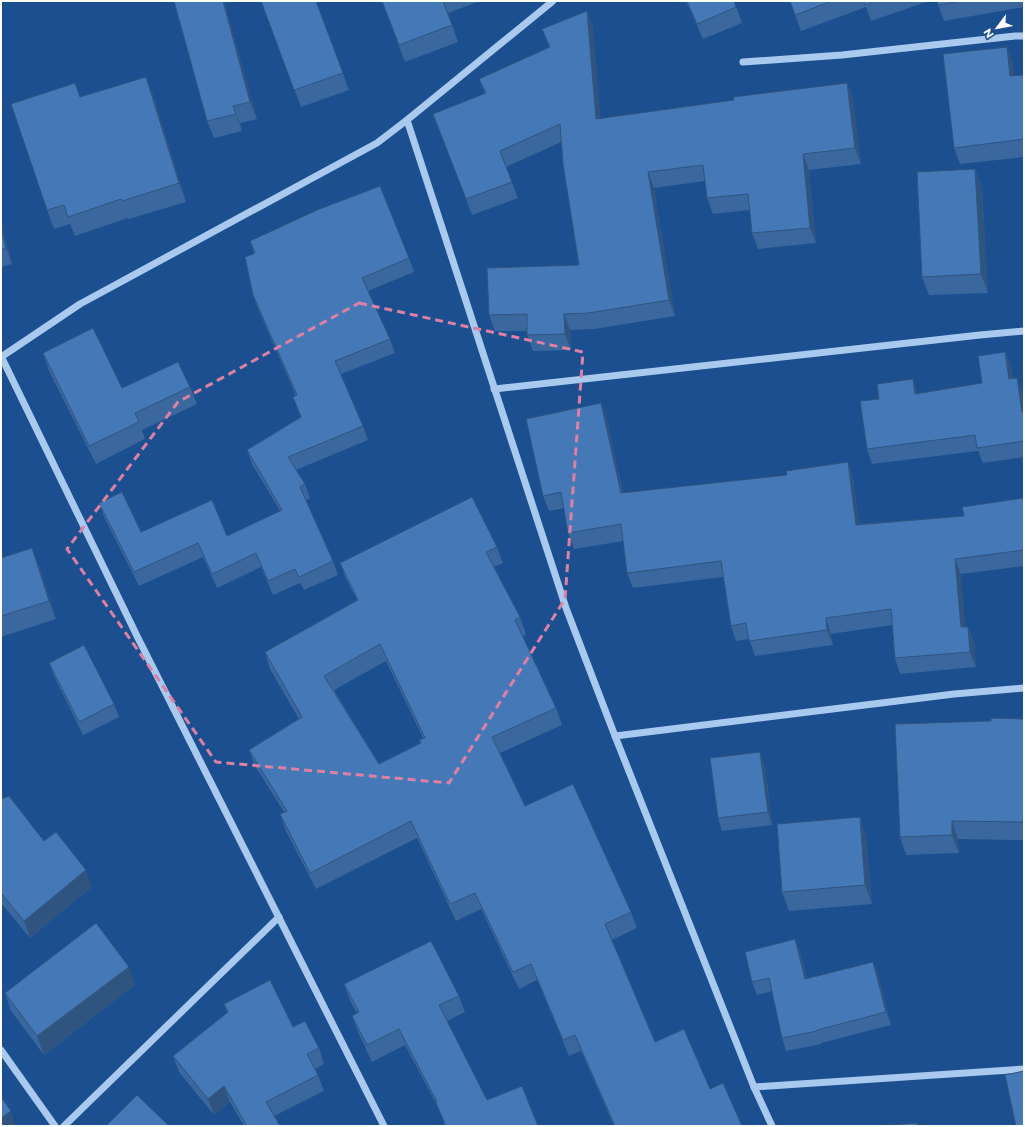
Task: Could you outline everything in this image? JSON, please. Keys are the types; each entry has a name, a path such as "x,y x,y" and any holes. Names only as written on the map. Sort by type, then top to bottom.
{"street":[{"path":"384,1126 138,638 1,356 80,304 377,143 553,1"},
{"path":"743,62 1024,36"},
{"path":"407,120 566,608 754,1087 772,1126"},
{"path":"494,389 1024,331"},
{"path":"615,736 954,694 1024,688"},
{"path":"64,1126 279,917"},
{"path":"1,1050 55,1126"},
{"path":"754,1087 1024,1069"}],"highlighted area":[{"path":"359,303 583,352 565,599 449,783 216,762 67,549 178,402"}],"building":[{"path":"174,1 223,1 250,102 233,106 236,114 207,121"},
{"path":"261,1 316,1 343,73 294,90"},
{"path":"382,1 443,1 452,25 399,45"},
{"path":"687,1 734,1 736,7 697,24"},
{"path":"790,1 832,1 795,15"},
{"path":"864,1 876,1 865,5"},
{"path":"937,1 960,1 938,5"},
{"path":"587,11 596,119 734,100 733,97 847,83 855,148 803,154 810,228 752,233 748,194 707,198 703,165 648,172 669,300 589,313 564,314 565,334 527,335 527,314 489,315 487,268 579,265 563,164 560,124 500,151 512,182 466,199 433,114 486,93 479,79 550,47 542,29"},
{"path":"1007,47 1010,76 1024,75 1024,139 954,148 943,54"},
{"path":"146,77 179,183 122,201 121,199 68,217 64,205 47,210 11,104 75,83 80,97"},
{"path":"975,169 981,274 922,277 917,172"},
{"path":"380,186 409,258 362,278 390,339 335,361 363,426 288,457 305,484 300,487 333,561 299,577 295,569 268,581 256,553 212,574 198,543 134,572 99,503 122,492 141,532 212,500 227,536 282,510 247,450 301,417 293,397 297,395 253,295 245,257 255,253 250,241 317,210"},
{"path":"1,229 6,248 1,250"},
{"path":"93,328 122,388 178,362 190,387 135,413 139,422 89,446 43,353"},
{"path":"1005,352 1009,379 1017,378 1022,412 1024,412 1024,441 977,448 975,435 867,449 860,401 879,399 877,384 913,379 915,394 982,383 978,356"},
{"path":"601,403 621,493 787,475 786,471 848,462 856,525 964,516 962,507 1024,498 1024,550 955,559 961,627 968,627 970,652 895,658 891,609 826,618 827,630 749,641 746,623 731,626 721,561 627,573 621,524 568,533 561,492 543,496 526,419"},
{"path":"472,497 497,547 486,552 520,617 515,620 556,708 492,737 525,806 573,784 631,912 605,924 655,1042 684,1029 710,1089 723,1083 742,1126 615,1126 575,1035 563,1040 531,964 513,972 475,893 450,904 411,821 310,873 280,814 287,811 249,750 302,717 265,652 358,600 340,563","holes":["380,644 425,738 419,740 421,743 379,764 324,676"]},
{"path":"32,548 49,601 1,616 1,558"},
{"path":"84,645 114,704 79,722 49,663"},
{"path":"991,718 1024,719 1024,822 952,821 952,835 900,837 895,724 991,721"},
{"path":"760,752 768,812 718,818 710,758"},
{"path":"9,796 44,841 56,832 86,870 24,921 1,893 1,799"},
{"path":"860,817 865,885 782,892 777,824"},
{"path":"96,923 129,967 37,1036 5,993"},
{"path":"795,939 805,979 873,962 886,1012 817,1031 782,1038 769,978 752,982 745,952"},
{"path":"431,941 459,996 439,1005 487,1100 522,1086 538,1126 446,1126 436,1103 437,1102 399,1029 367,1045 352,1016 359,1012 344,984"},
{"path":"270,980 293,1027 305,1021 319,1048 307,1054 318,1075 266,1102 280,1126 247,1126 224,1086 208,1099 173,1056 228,1012 224,1004"},
{"path":"1024,1071 1024,1126 1016,1126 1005,1075"},
{"path":"137,1095 169,1126 106,1126"},
{"path":"1,1097 11,1111 1,1118"},
{"path":"917,1123 917,1126 880,1126"}]}
